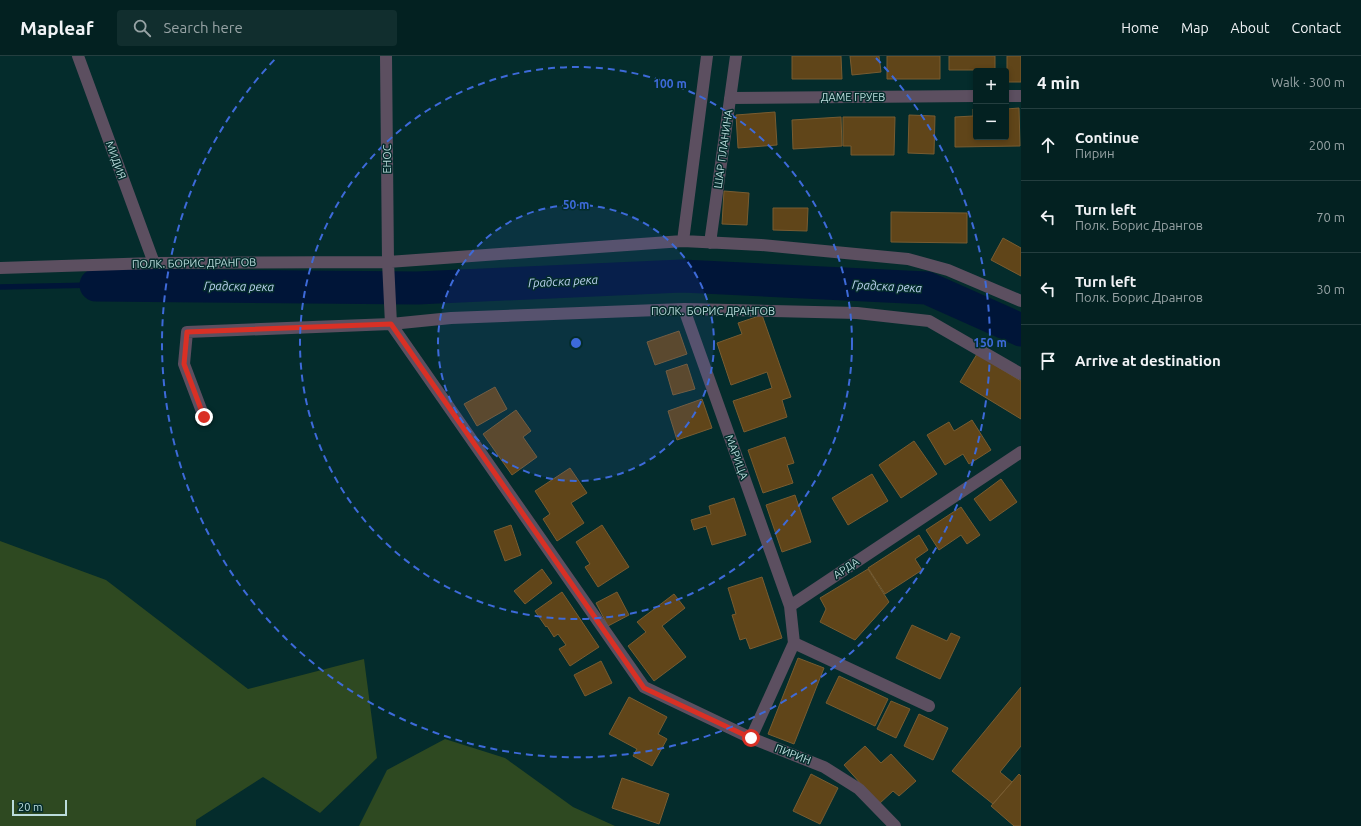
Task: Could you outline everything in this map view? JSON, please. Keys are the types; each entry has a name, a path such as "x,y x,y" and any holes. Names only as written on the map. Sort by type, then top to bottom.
{"street":[{"name":"МИДИЯ","path":"78,56 154,263"},
{"name":"ЕНОС","path":"386,56 388,262"},
{"path":"683,241 707,56"},
{"name":"ШАР ПЛАНИНА","path":"710,243 736,56"},
{"name":"ДАМЕ ГРУЕВ","path":"730,98 973,96"},
{"path":"1009,96 1021,96"},
{"name":"ПОЛК. БОРИС ДРАНГОВ","path":"0,268 154,263 388,262 683,241 761,245 908,259 948,270 1021,301"},
{"path":"388,262 391,324"},
{"name":"ПОЛК. БОРИС ДРАНГОВ","path":"204,417 184,364 187,332 391,324 451,318 684,309 857,313 929,321 1021,374"},
{"name":"МАРИЦА","path":"684,309 790,606"},
{"name":"ПИРИН","path":"391,324 644,688 751,738 824,767 859,789 895,826"},
{"name":"АРДА","path":"790,606 1021,452"},
{"path":"751,738 794,643 790,606"},
{"path":"794,643 929,706"}],"green space":[{"path":"0,541 106,580 248,689 364,659 377,758 320,813 263,777 196,820 196,826 0,826"},
{"path":"445,739 505,758 573,807 615,826 359,826 387,770"}],"building":[{"path":"792,56 841,56 842,79 792,79"},
{"path":"850,56 879,56 881,72 852,75"},
{"path":"887,56 940,56 940,79 887,79"},
{"path":"949,56 995,56 995,68 949,70"},
{"path":"1007,56 1021,56 1021,82 1009,82 1009,68 1007,68"},
{"path":"1019,108 1020,146 955,147 955,117 973,116 973,140 1009,140 1009,109"},
{"path":"775,112 777,145 738,148 736,115"},
{"path":"909,115 935,116 934,154 908,153"},
{"path":"841,117 842,146 793,149 792,120"},
{"path":"843,117 895,117 894,155 851,155 851,146 843,146"},
{"path":"724,191 749,193 747,225 722,224"},
{"path":"773,208 808,208 807,231 773,230"},
{"path":"891,212 967,213 967,243 891,242"},
{"path":"1003,238 1021,248 1021,276 991,260"},
{"path":"762,315 791,397 782,400 787,417 744,432 733,401 772,388 767,372 731,385 717,343 742,334 738,323"},
{"path":"679,331 687,354 655,365 647,342"},
{"path":"977,354 1021,381 1021,419 960,382"},
{"path":"687,364 695,389 673,395 666,371"},
{"path":"495,387 507,409 477,426 464,404"},
{"path":"702,399 712,428 677,440 668,411"},
{"path":"516,410 531,431 523,437 537,457 512,475 483,434"},
{"path":"972,420 991,450 969,464 963,454 945,465 927,435 949,422 954,431"},
{"path":"785,437 794,463 787,465 793,483 763,493 748,450"},
{"path":"914,441 937,474 901,498 879,465"},
{"path":"570,468 587,493 571,503 584,523 557,541 543,519 550,514 535,491"},
{"path":"872,474 888,501 848,525 832,498"},
{"path":"1001,479 1017,502 990,521 974,499"},
{"path":"795,495 811,542 782,552 766,505"},
{"path":"734,498 746,535 712,545 706,526 694,530 691,520 711,514 709,506"},
{"path":"961,507 980,535 967,544 961,535 939,550 926,530"},
{"path":"511,525 521,555 505,561 494,531"},
{"path":"602,525 629,567 598,587 585,567 590,564 576,542"},
{"path":"919,535 928,550 915,559 922,570 885,594 868,568"},
{"path":"542,569 552,583 525,604 514,591"},
{"path":"868,569 889,602 855,640 820,622 826,609 820,598"},
{"path":"762,577 782,638 750,649 746,638 740,640 732,615 736,614 728,588"},
{"path":"562,592 599,647 570,666 559,649 566,645 558,634 554,637 535,611"},
{"path":"617,592 629,615 608,626 596,603"},
{"path":"674,594 685,608 662,626 686,657 654,681 628,646 646,632 637,622"},
{"path":"912,625 947,641 951,633 960,637 940,679 896,658"},
{"path":"798,658 824,668 794,744 768,734"},
{"path":"601,661 612,683 585,696 574,675"},
{"path":"839,676 888,699 875,726 826,703"},
{"path":"1021,687 1021,746 1000,772 1012,782 993,804 952,771"},
{"path":"629,697 667,717 658,734 667,739 652,766 633,756 637,749 609,734"},
{"path":"891,701 910,709 896,738 877,729"},
{"path":"919,714 948,728 933,760 904,746"},
{"path":"865,746 881,763 891,754 916,781 899,796 893,791 879,804 844,765"},
{"path":"811,774 838,788 820,824 793,811"},
{"path":"1019,774 1021,776 1021,826 1014,826 991,806"},
{"path":"622,778 669,794 659,824 612,808"}],"waterway":[{"name":"Градска река","path":"96,285 417,288 682,276 927,288 1021,330"},
{"path":"0,287 96,285"}],"route":[{"path":"204,417 184,364 187,332 391,324 644,688 751,738"}]}
